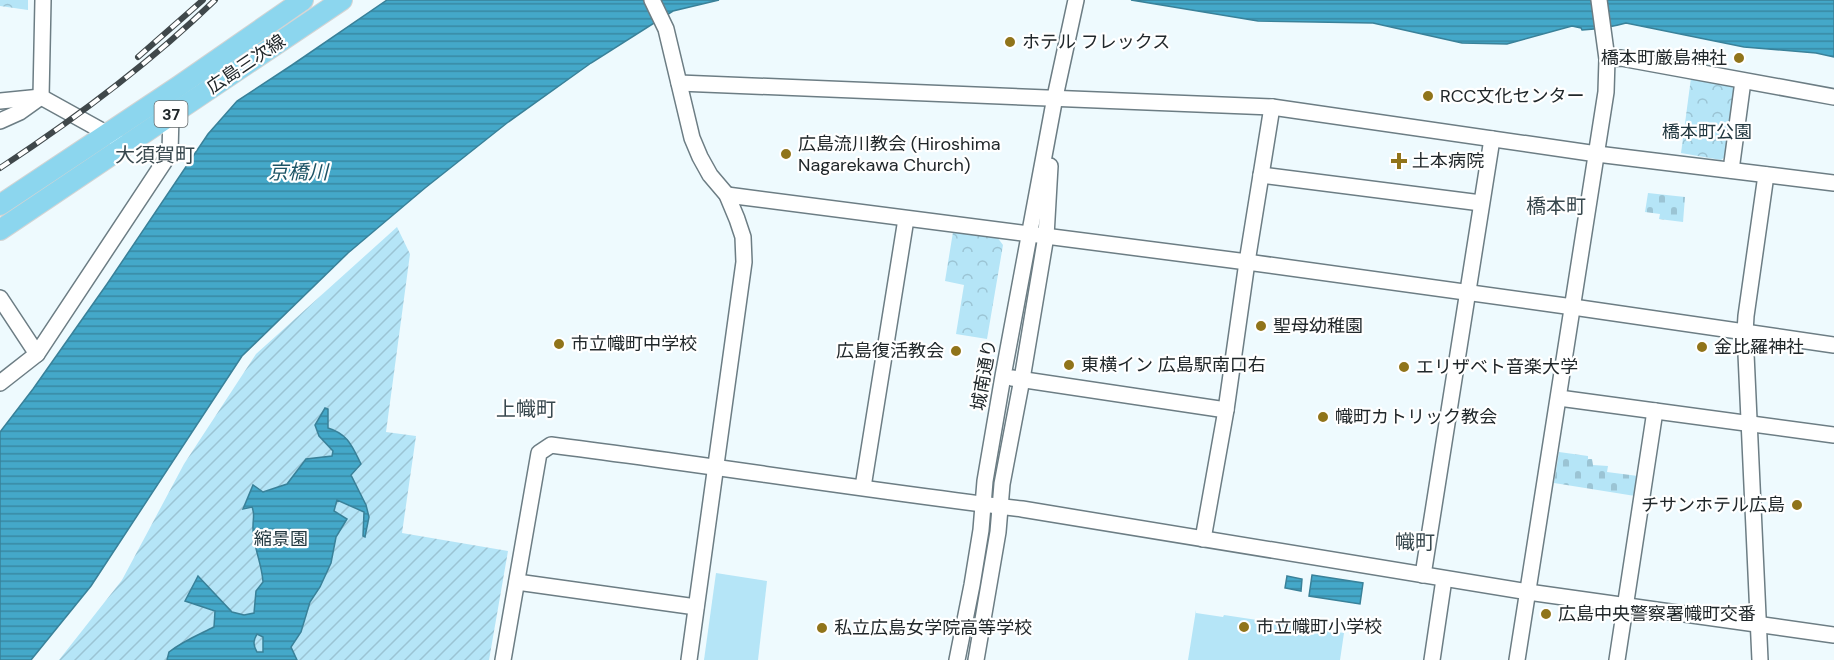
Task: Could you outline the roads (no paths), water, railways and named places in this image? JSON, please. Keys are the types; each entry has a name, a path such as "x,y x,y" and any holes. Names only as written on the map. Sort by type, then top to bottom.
{"main road":[{"name":"広島三次線","path":"0,230 342,0"},
{"name":"広島三次線","path":"0,205 107,134 294,3"}],"street":[{"path":"41,97 43,0"},
{"path":"652,0 666,29 692,138 710,175 727,195 743,237 744,262 689,660"},
{"name":"城南通り","path":"957,660 974,574 985,481 1003,376 1055,97 1076,0"},
{"path":"1517,660 1606,92 1607,59 1599,0"},
{"path":"1607,59 1621,58 1834,97"},
{"path":"1731,170 1743,81"},
{"path":"679,82 1272,107 1597,154 1834,183"},
{"path":"0,122 20,112 41,97"},
{"path":"0,102 41,97 126,145"},
{"name":"城南通り","path":"976,660 998,532 1002,483 1046,236 1055,97"},
{"path":"1203,539 1226,410 1272,107"},
{"path":"0,383 37,354 170,153 171,114"},
{"path":"1423,575 1492,139"},
{"path":"1261,175 1481,203"},
{"path":"1760,660 1745,332 1766,175"},
{"path":"727,195 1247,262 1834,345"},
{"path":"863,487 906,219"},
{"path":"0,298 37,354"},
{"path":"1003,376 1226,410"},
{"path":"1559,398 1834,435"},
{"path":"1617,660 1655,411"},
{"path":"503,660 539,453 551,445 983,504 1528,592 1834,635"},
{"path":"1432,660 1444,579"},
{"path":"517,582 696,607"}],"water":[{"name":"京橋川","path":"387,0 719,0 673,11 591,63 507,123 348,253 242,356 91,586 31,660 0,660 0,432 107,284 208,134 237,101"},
{"path":"1131,0 1834,0 1834,57 1816,53 1744,47 1626,23 1582,30 1572,26 1507,44 1462,43 1373,23 1258,21"},
{"path":"325,408 328,409 328,428 345,437 352,446 361,464 351,475 366,505 369,517 365,537 363,536 364,512 337,500 334,511 347,519 336,537 331,563 310,602 301,632 291,647 297,660 167,660 169,652 174,648 214,627 215,611 185,601 198,576 232,612 244,615 254,613 256,591 263,582 253,533 253,509 252,507 243,509 253,485 263,492 287,484 306,459 332,456 333,451 319,436 315,425","holes":["257,634 263,637 263,652 257,652 254,645"]},
{"path":"1312,575 1363,583 1360,604 1309,596"},
{"path":"1287,576 1302,579 1301,591 1285,588"}],"railway":[{"path":"138,57 203,0"},
{"path":"0,168 57,130 112,89 165,46 215,0"}],"place":[{"name":"ホテル フレックス","path":"1010,42"},
{"name":"橋本町厳島神社","path":"1739,58"},
{"name":"RCC文化センター","path":"1428,96"},
{"name":"広島流川教会 (Hiroshima Nagarekawa Church)","path":"786,154"},
{"name":"土本病院","path":"1399,161"},
{"name":"聖母幼稚園","path":"1261,326"},
{"name":"市立幟町中学校","path":"559,344"},
{"name":"金比羅神社","path":"1702,347"},
{"name":"広島復活教会","path":"956,351"},
{"name":"東横イン 広島駅南口右","path":"1069,365"},
{"name":"エリザベト音楽大学","path":"1404,367"},
{"name":"幟町カトリック教会","path":"1323,417"},
{"name":"チサンホテル広島","path":"1797,505"},
{"name":"広島中央警察署幟町交番","path":"1546,614"},
{"name":"市立幟町小学校","path":"1244,627"},
{"name":"私立広島女学院高等学校","path":"822,628"}],"district":[{"name":"大須賀町","path":"155,155"},
{"name":"橋本町","path":"1556,206"},
{"name":"上幟町","path":"526,409"},
{"name":"幟町","path":"1415,542"}],"park label":[{"name":"橋本町公園","path":"1707,132"},
{"name":"縮景園","path":"281,539"}]}
